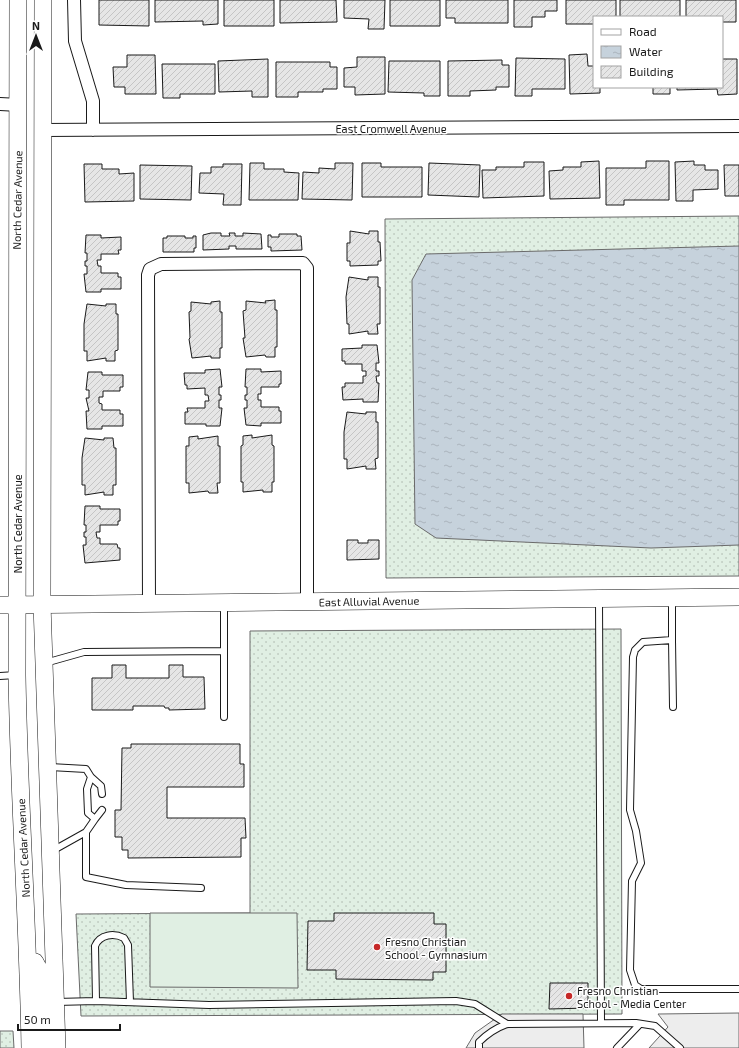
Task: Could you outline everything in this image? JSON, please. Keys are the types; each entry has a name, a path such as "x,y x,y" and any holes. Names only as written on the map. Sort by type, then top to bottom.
{"main road":[{"name":"North Cedar Avenue","path":"18,0 19,105 16,220 17,675 19,770 28,960 30,1048"},
{"path":"43,0 44,289 42,604 57,1048"},
{"path":"19,105 29,114 32,123 32,233 44,289"},
{"name":"East Alluvial Avenue","path":"0,605 739,597"},
{"path":"28,960 35,962 42,975 45,1048"}],"street":[{"path":"74,0 75,41 93,101 93,130"},
{"path":"0,104 19,105"},
{"name":"East Cromwell Avenue","path":"43,130 739,126"},
{"path":"149,603 148,274 150,269 162,264 303,264 307,268 307,602"}],"lane":[{"path":"672,598 673,706"},
{"path":"599,599 600,1023"},
{"path":"224,602 224,717"},
{"path":"672,640 643,642 635,650 633,657 630,810 636,831 641,863 632,881 630,970 635,985 641,989 739,989"},
{"path":"43,664 84,652 224,651"},
{"path":"0,676 17,675"},
{"path":"47,767 68,766 86,769 91,777 101,786 102,794"},
{"path":"91,777 87,789 88,813 95,819"},
{"path":"50,852 86,832 102,810"},
{"path":"86,832 86,877 126,885 201,888"},
{"path":"96,1001 95,946 97,941 102,937 116,935 124,938 128,945 130,1002"},
{"path":"56,1002 96,1001 209,1004 456,1001 475,1004 507,1024"},
{"path":"479,1048 479,1042 486,1035 494,1029 507,1024 600,1023 655,1026 680,1048"},
{"path":"617,1048 640,1024"}],"green space":[{"path":"739,216 739,576 386,578 385,219"},
{"path":"621,629 622,1014 81,1016 76,914 250,913 250,631"},
{"path":"150,913 297,913 298,988 150,987"},
{"path":"0,1031 13,1031 14,1048 0,1048"}],"shaded area":[{"path":"739,1013 739,1048 649,1048 668,1027 658,1014"},
{"path":"502,1014 583,1014 584,1048 466,1048 475,1033"}],"water":[{"path":"739,246 739,545 651,548 436,538 415,524 412,280 426,254"}],"building":[{"path":"99,0 149,0 149,26 99,25"},
{"path":"155,0 218,0 218,24 203,25 203,21 155,22"},
{"path":"224,0 274,0 274,26 224,26"},
{"path":"280,0 336,0 337,22 280,23"},
{"path":"344,0 385,0 384,29 368,29 369,19 344,18"},
{"path":"390,0 440,0 440,26 390,26"},
{"path":"446,0 508,0 508,23 455,23 455,18 446,18"},
{"path":"514,0 557,0 557,11 545,11 545,17 532,17 532,27 514,27"},
{"path":"566,0 616,0 616,16 593,16 593,24 566,24"},
{"path":"620,0 680,0 680,16 620,16"},
{"path":"686,0 736,0 736,22 723,22 723,16 686,16"},
{"path":"587,54 588,66 593,66 593,88 600,88 600,93 570,94 569,55"},
{"path":"127,55 155,55 156,94 125,94 125,87 114,87 113,67 127,67"},
{"path":"357,57 385,57 385,94 355,95 355,87 344,87 344,68 357,67"},
{"path":"516,58 565,59 565,89 532,89 532,96 515,96"},
{"path":"268,59 268,97 252,97 252,91 219,92 218,61"},
{"path":"723,59 737,59 737,94 718,95 717,89 677,90 677,88 723,88"},
{"path":"502,60 502,65 509,65 509,87 496,87 496,90 470,91 470,96 448,96 448,61"},
{"path":"389,61 440,61 440,96 424,96 424,93 388,92"},
{"path":"276,62 330,62 330,67 337,67 337,89 323,89 323,92 298,92 298,97 276,97"},
{"path":"162,64 215,64 215,94 180,94 180,98 163,98"},
{"path":"653,88 670,88 670,94 653,94"},
{"path":"599,161 600,198 550,199 549,171 563,170 563,167 581,167 581,162"},
{"path":"646,161 669,161 669,200 624,200 624,205 606,205 606,168 646,168"},
{"path":"694,161 694,165 705,165 705,170 718,170 718,189 693,190 693,201 676,201 675,162"},
{"path":"524,162 544,162 544,196 483,198 482,170 496,170 496,167 524,167"},
{"path":"250,163 264,163 264,169 284,169 284,172 299,173 298,200 249,200"},
{"path":"335,163 353,163 352,200 302,199 303,172 319,173 319,168 335,169"},
{"path":"362,163 381,163 381,167 422,167 422,197 362,197"},
{"path":"429,163 480,165 479,197 428,195"},
{"path":"84,164 102,164 102,169 119,169 119,174 134,173 134,201 85,202"},
{"path":"223,164 242,164 241,205 223,205 224,194 199,193 200,173 211,173 211,167 223,167"},
{"path":"140,165 192,166 191,200 140,199"},
{"path":"724,165 739,165 739,196 725,196"},
{"path":"350,231 369,234 369,231 378,231 381,261 378,261 378,265 350,266 350,261 347,261 347,243 350,243"},
{"path":"221,233 221,236 230,236 229,233 235,233 235,236 243,236 243,233 261,234 262,249 236,249 236,246 229,246 229,249 203,250 203,235"},
{"path":"279,234 297,234 297,236 301,236 302,250 271,251 271,247 268,247 268,235 271,235 271,237 279,237"},
{"path":"86,235 101,235 101,238 121,237 121,250 118,250 119,254 101,254 101,260 97,260 98,266 101,266 101,273 118,273 118,277 121,277 121,289 101,289 101,292 86,292 84,274 87,274 87,266 85,266 85,261 87,261 87,253 85,253"},
{"path":"167,236 185,236 185,238 193,238 193,236 196,236 196,248 194,248 194,252 163,252 163,238 167,238"},
{"path":"349,277 368,280 368,277 378,277 378,287 380,287 380,324 377,324 378,334 368,334 368,331 349,334 346,297"},
{"path":"275,300 275,310 277,310 277,347 275,347 275,357 266,357 265,355 246,357 243,338 245,338 243,311 246,310 246,301 266,303 265,301"},
{"path":"220,301 220,312 222,312 222,348 220,348 220,358 211,358 211,356 192,358 189,339 189,312 191,311 191,302 211,304 211,302"},
{"path":"87,304 106,306 106,304 116,304 116,314 118,314 118,350 115,351 115,361 106,361 106,358 87,361 87,351 84,351 84,324"},
{"path":"362,345 377,345 379,363 376,363 376,371 379,371 379,376 376,376 377,383 379,383 378,402 363,402 363,399 343,400 342,387 345,387 345,383 363,383 363,376 366,376 366,371 362,371 362,364 345,364 345,361 342,361 342,349 362,348"},
{"path":"220,369 222,387 219,387 219,395 221,395 221,400 219,400 219,408 222,408 220,426 185,424 185,412 188,412 187,408 205,408 205,401 209,401 208,395 205,395 205,388 187,389 187,385 185,385 184,373 205,373 205,370"},
{"path":"246,369 261,369 261,372 281,371 281,384 279,384 279,387 261,387 261,394 258,394 258,400 261,400 261,407 279,407 279,411 281,411 281,423 261,423 261,426 246,425 244,408 247,408 247,400 245,400 245,395 247,395 247,387 245,387"},
{"path":"88,372 102,372 102,375 123,375 123,387 120,387 120,391 103,391 103,397 99,397 99,403 102,404 102,410 120,410 120,414 123,414 123,426 102,426 102,429 87,429 86,411 89,411 86,398 89,398 89,390 86,390"},
{"path":"347,412 366,414 366,412 376,412 376,422 378,422 378,458 375,459 376,469 366,469 366,466 347,469 347,459 344,459 344,432"},
{"path":"252,435 252,438 272,435 272,445 274,446 274,482 272,482 272,492 263,492 263,490 243,492 243,482 241,482 241,446 243,445 243,436"},
{"path":"198,436 198,439 218,436 218,446 220,446 220,483 217,483 218,493 209,493 208,491 189,493 189,483 186,483 186,446 189,446 189,437"},
{"path":"85,438 104,440 104,438 113,438 114,448 116,448 116,485 113,485 113,495 104,495 104,492 85,495 85,485 82,485 82,458"},
{"path":"85,506 100,506 100,509 120,509 120,521 118,521 118,525 100,525 100,532 96,532 97,538 100,538 100,544 117,544 118,548 120,548 120,560 85,563 83,545 86,545 86,537 84,537 84,532 86,532 86,525 84,525"},
{"path":"347,540 358,540 358,543 368,543 368,540 379,540 379,559 347,560"},
{"path":"112,665 126,665 126,678 169,678 169,665 183,665 183,677 204,677 205,709 169,710 169,708 165,708 164,706 133,706 133,710 92,710 92,678 112,678"},
{"path":"131,744 240,744 240,764 244,764 244,787 167,787 167,818 245,818 246,838 241,838 241,857 128,858 128,850 122,850 122,837 115,837 115,810 121,810 122,748 131,748"},
{"name":"Fresno Christian School - Gymnasium","path":"334,913 434,913 434,924 446,924 446,972 433,972 433,980 336,979 336,970 307,970 308,921 334,921"},
{"name":"Fresno Christian School - Media Center","path":"550,983 588,983 588,1008 549,1009"}],"place":[{"name":"Fresno Christian School - Gymnasium","path":"377,947"},
{"name":"Fresno Christian School - Media Center","path":"569,996"}]}
